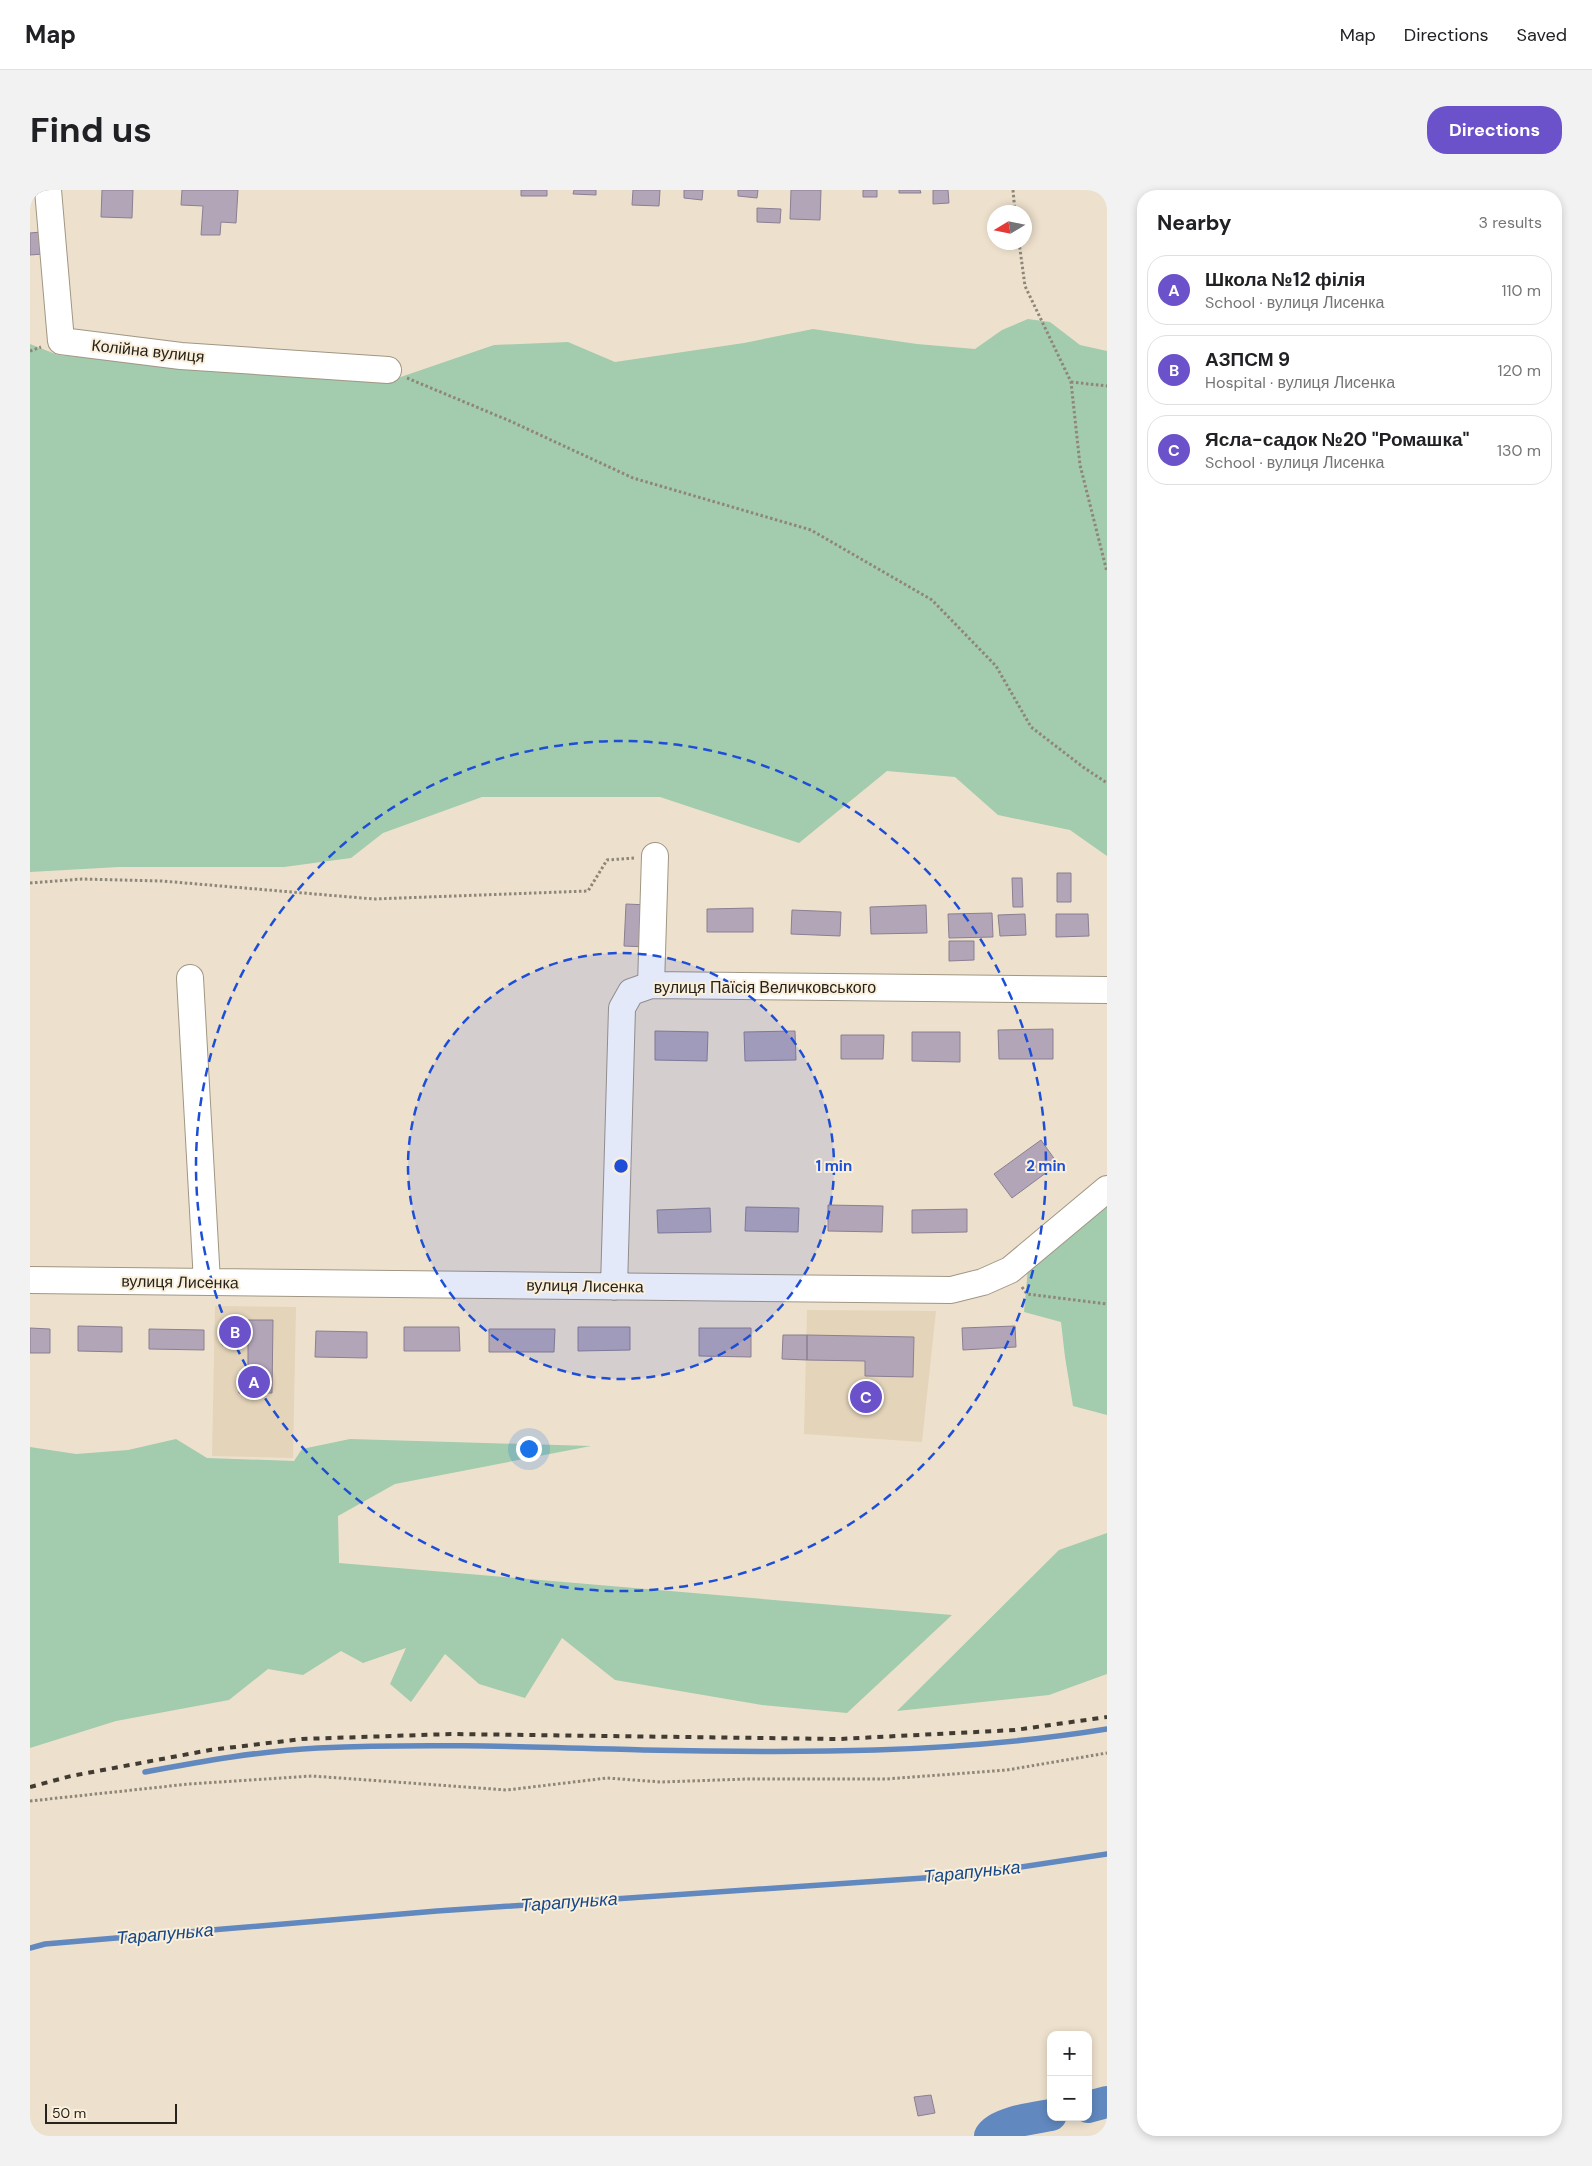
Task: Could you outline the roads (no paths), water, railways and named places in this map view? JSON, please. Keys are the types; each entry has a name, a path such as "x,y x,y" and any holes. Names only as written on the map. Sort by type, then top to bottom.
{"street":[{"name":"Колійна вулиця","path":"48,190 61,341 181,356 388,370"},
{"path":"651,986 655,856"},
{"path":"190,978 207,1282"},
{"name":"вулиця Паїсія Величковського","path":"614,1287 622,1008 631,992 651,986 1107,990"},
{"name":"вулиця Лисенка","path":"30,1280 951,1290 983,1282 1010,1270 1107,1190"}],"waterway":[{"path":"145,1772 275,1751 318,1748 440,1746 701,1751 875,1750 991,1743 1107,1729"},
{"name":"Тарапунька","path":"30,1948 45,1944 437,1911 968,1875 1107,1854"},
{"name":"Тарапунька","path":"1092,2106 1107,2102"},
{"name":"Тарапунька","path":"990,2136 994,2131 1009,2124 1047,2116"}],"railway":[{"path":"30,1787 71,1776 210,1750 302,1739 451,1734 839,1739 1015,1730 1107,1717"}],"place":[{"name":"АЗПСМ 9","path":"235,1332"},
{"name":"Школа №12 філія","path":"254,1382"},
{"name":"Ясла-садок №20 \"Ромашка\"","path":"866,1397"}]}
